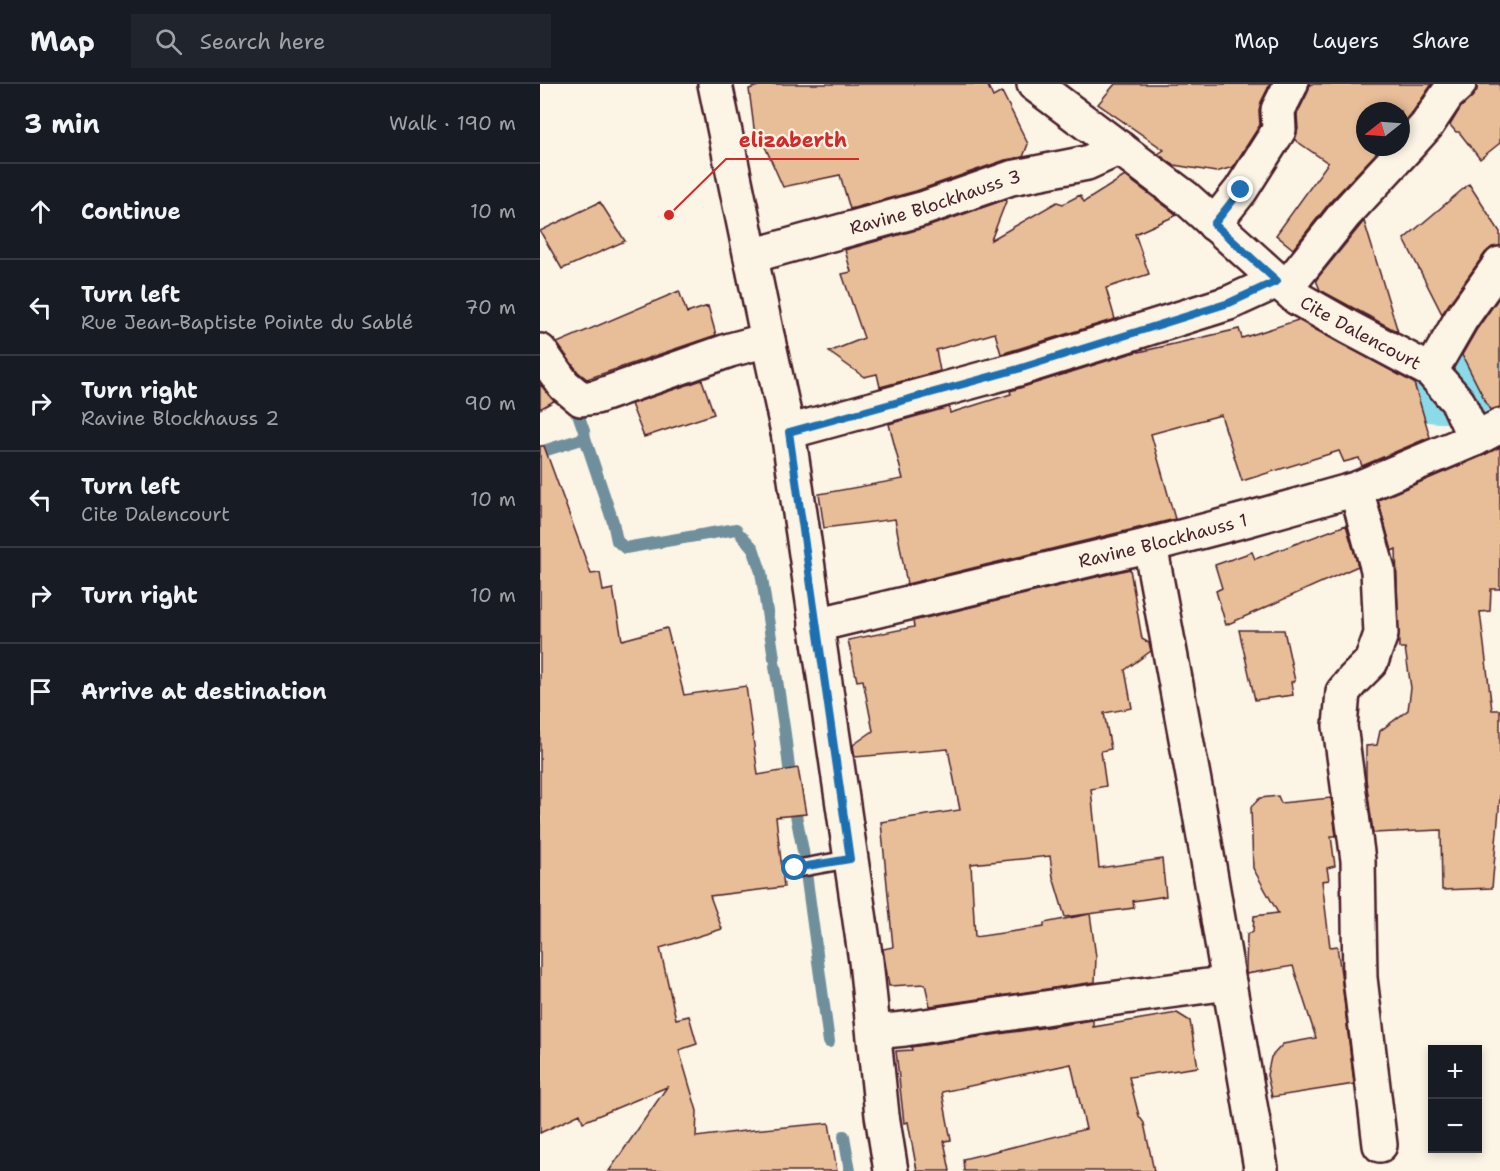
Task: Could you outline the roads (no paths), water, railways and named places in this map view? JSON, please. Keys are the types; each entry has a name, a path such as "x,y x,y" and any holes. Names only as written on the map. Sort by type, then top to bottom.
{"street":[{"path":"715,84 789,432 866,961 882,1115 891,1171"},
{"name":"Cite Dalencourt","path":"1034,84 1186,198 1297,298 1431,370 1488,432"},
{"path":"1214,224 1241,190 1279,130 1278,110 1291,84"},
{"path":"789,432 1052,358 1281,285 1427,125 1447,95 1460,84"},
{"name":"Ravine Blockhauss 3","path":"751,256 922,209 1011,177 1088,163 1120,148"},
{"path":"1431,370 1461,319 1500,264"},
{"path":"540,351 564,385 581,399 596,397 729,350 768,340"},
{"name":"Ravine Blockhauss 1","path":"816,625 1149,545 1356,489 1488,432"},
{"path":"1356,489 1378,570 1382,634 1371,662 1343,692 1340,726 1358,860 1360,978 1380,1145"},
{"path":"1149,545 1199,808 1261,1168"},
{"path":"874,1032 1229,983"}],"lane":[{"path":"795,868 850,859"}],"waterway":[{"path":"1403,378 1432,386 1454,386 1470,379 1500,355"},
{"path":"576,408 585,438"},
{"path":"540,452 585,438 613,522 617,541 625,548 737,530"},
{"path":"742,536 753,548 761,572 774,658"},
{"path":"775,666 790,776"},
{"path":"796,815 829,1042"},
{"path":"844,1136 850,1171"}],"place":[{"name":"elizaberth","path":"669,215"}]}
